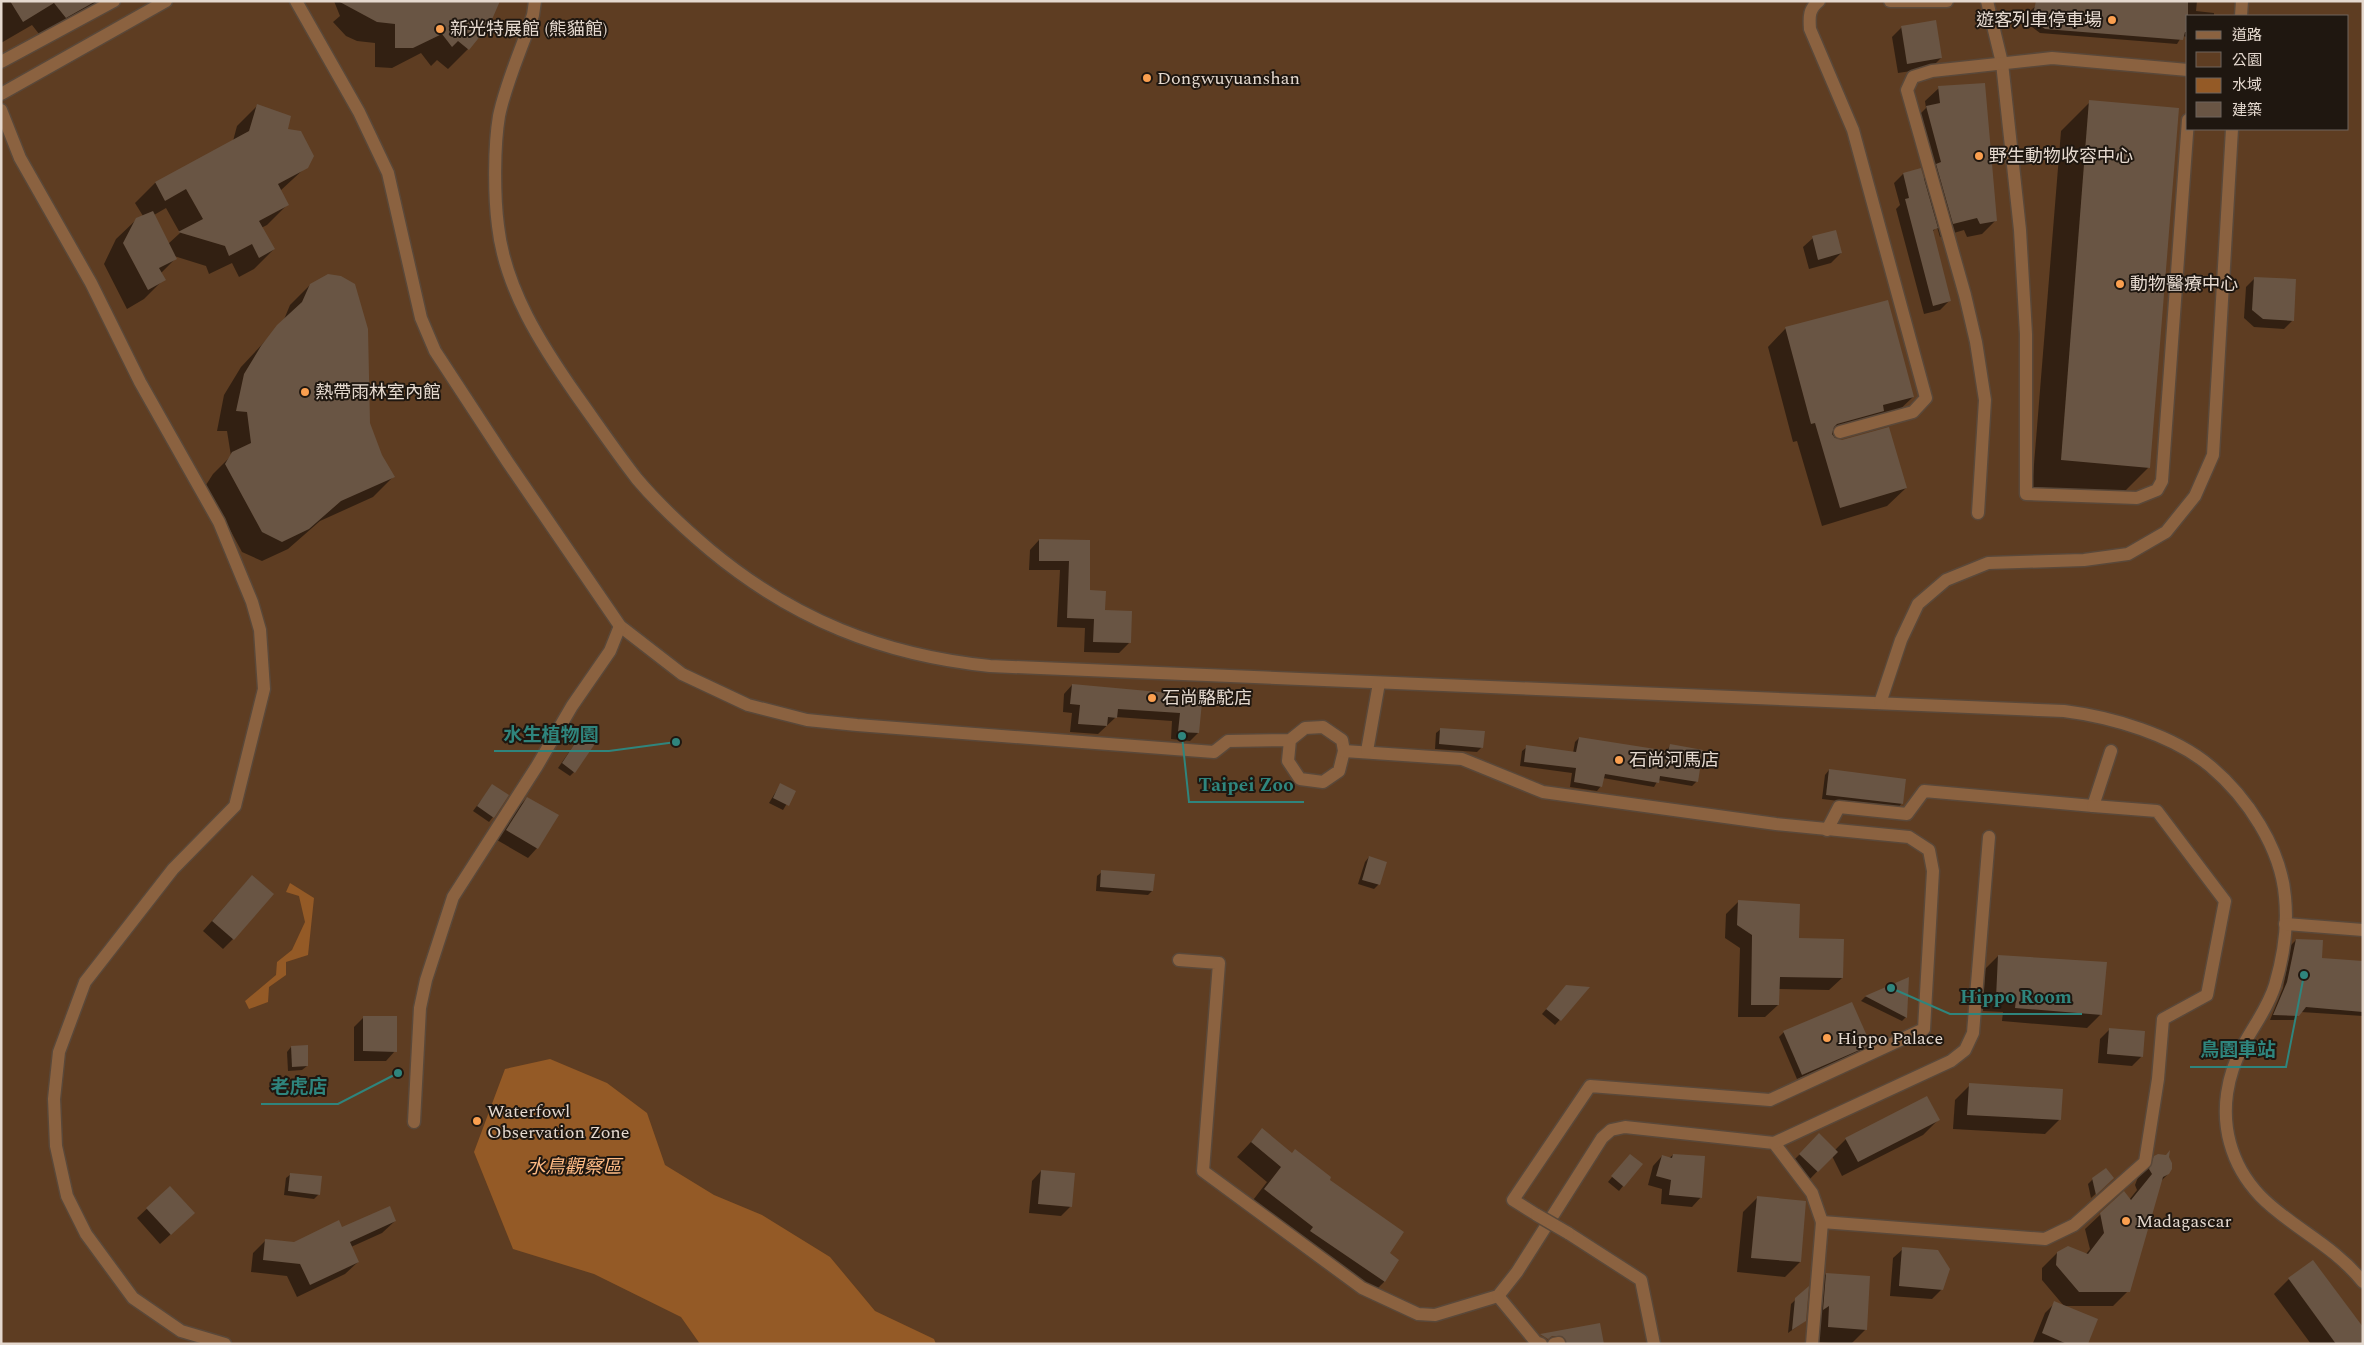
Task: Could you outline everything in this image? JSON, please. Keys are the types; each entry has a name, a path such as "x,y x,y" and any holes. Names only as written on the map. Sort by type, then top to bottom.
{"street":[{"path":"1,62 114,1"},
{"path":"1,94 166,1"},
{"path":"296,1 359,112 388,173 421,318 436,351 506,461 620,626 682,674 748,705 807,720 1214,752 1228,741 1290,740 1305,728 1323,727 1342,740 1344,751 1339,771 1323,782 1300,778 1288,761 1290,740"},
{"path":"535,1 533,15 503,100 497,136 498,227 512,277 527,317 537,336 633,473 678,523 737,572 779,601 825,624 862,639 907,653 957,663 1379,683 2064,711 2088,714 2138,729 2180,746 2210,765 2237,792 2254,817 2278,866 2285,896 2285,924 2279,967 2272,995 2233,1068 2227,1092 2226,1117 2230,1143 2253,1190 2263,1201 2349,1264 2363,1282"},
{"path":"1819,1 1812,7 1809,17 1810,29 1853,130 1926,398 1913,412 1840,432"},
{"path":"1890,1 1947,1"},
{"path":"1987,1 2002,63 2020,230 2026,334 2026,494 2137,498 2157,490 2162,481 2187,130"},
{"path":"2241,15 2242,1"},
{"path":"1978,513 1985,400 1976,342 1965,294 1907,90 1913,77 1932,71 2052,58 2186,70"},
{"path":"1,110 20,158 91,283 140,382 219,522 252,602 260,630 264,689 235,806 173,869 86,982 59,1052 54,1099 56,1146 67,1196 86,1234 133,1298 181,1331 225,1344"},
{"path":"1880,703 1901,640 1918,604 1946,580 1988,563 2084,560 2128,554 2166,532 2195,496 2212,455 2232,130"},
{"path":"414,1122 420,1008 426,980 453,897 537,766 572,706 610,651 620,626"},
{"path":"1366,751 1379,683"},
{"path":"1344,751 1462,759 1543,792 1827,830 1909,837 1929,850 1933,871 1924,1029 1770,1100 1590,1086 1514,1200 1641,1280 1654,1344"},
{"path":"2093,806 2111,751"},
{"path":"1822,1222 2045,1239 2074,1225 2145,1162 2158,1079 2162,1018 2207,995 2225,901 2157,811 1924,791 1907,814 1839,807 1827,830"},
{"path":"1179,960 1219,963 1203,1171 1362,1288 1418,1314 1434,1315 1498,1296 1517,1272 1602,1138 1611,1130 1625,1127 1774,1143 1951,1061 1965,1050 1973,1034 1989,837"},
{"path":"2285,924 2363,930"},
{"path":"1774,1143 1812,1192 1822,1222 1812,1344"},
{"path":"1498,1296 1536,1342 1542,1344"}],"green space":[{"path":"1,1 2363,1 2363,1344 1,1344"}],"water":[{"path":"290,883 314,898 308,955 286,962 286,975 269,987 268,1002 249,1009 245,1001 276,975 277,962 292,950 305,922 299,896 286,892"},
{"name":"水鳥觀察區","path":"550,1059 607,1083 647,1113 665,1165 714,1195 762,1215 830,1257 875,1311 934,1339 936,1344 700,1344 681,1317 594,1274 513,1249 474,1152 505,1069"}],"building":[{"path":"10,1 96,1 66,18 54,3 23,22"},
{"name":"新光特展館 (熊貓館)","path":"338,1 500,1 490,24 469,50 458,41 452,47 442,34 413,48 395,48 395,24 377,22"},
{"name":"遊客列車停車場","path":"2036,1 2188,1 2186,32 2183,40 2045,29 2037,23 2033,14"},
{"path":"1936,20 1942,58 1907,64 1901,26"},
{"path":"1985,83 1997,221 1980,224 1977,218 1953,224 1936,164 1941,162 1926,106 1940,103 1938,86"},
{"name":"動物醫療中心","path":"2089,100 2179,108 2150,468 2061,460"},
{"path":"257,104 291,116 288,129 301,131 314,156 308,168 278,184 289,205 259,221 275,249 259,258 252,244 229,256 225,246 178,232 203,219 186,189 165,201 155,182 249,131"},
{"path":"1921,168 1938,228 1933,230 1951,301 1933,306 1905,199 1909,198 1903,173"},
{"path":"153,211 177,259 159,268 166,280 148,290 123,243 136,218"},
{"path":"1836,230 1842,253 1818,260 1812,236"},
{"name":"熱帶雨林室內館","path":"328,274 341,276 355,284 368,329 370,423 382,455 395,477 341,501 309,529 282,542 262,532 225,464 232,452 251,443 247,412 236,411 244,374 261,346 277,325 302,302 310,284"},
{"path":"2254,277 2296,279 2294,321 2263,319 2252,310"},
{"path":"1888,300 1914,397 1883,405 1884,411 1837,424 1832,434 1835,438 1842,440 1889,427 1907,488 1840,508 1815,423 1811,424 1785,327"},
{"path":"1039,539 1090,540 1090,590 1106,591 1105,610 1132,611 1131,643 1093,642 1094,619 1067,618 1069,561 1039,561"},
{"path":"1072,684 1181,694 1182,690 1203,692 1199,733 1178,732 1180,713 1118,709 1117,718 1108,717 1107,726 1078,724 1080,705 1070,704"},
{"path":"585,728 599,738 575,773 562,763"},
{"path":"1440,728 1485,731 1483,748 1439,744"},
{"path":"1579,737 1668,751 1670,744 1703,750 1698,782 1660,776 1659,783 1605,774 1602,787 1574,782 1576,768 1524,762 1526,745 1576,752"},
{"path":"1829,769 1906,779 1903,804 1826,795"},
{"path":"780,783 796,791 789,806 773,798"},
{"path":"492,784 509,795 494,818 477,806"},
{"path":"527,797 559,815 538,849 506,830"},
{"path":"1369,856 1387,862 1380,885 1362,880"},
{"path":"1101,870 1155,874 1153,891 1100,887"},
{"path":"252,875 274,894 234,940 212,921"},
{"path":"1738,900 1800,904 1799,938 1844,939 1843,978 1780,977 1779,1005 1751,1005 1752,935 1737,925"},
{"path":"2296,939 2323,940 2322,958 2363,961 2363,1012 2306,1007 2299,1016 2273,1015 2287,982"},
{"path":"1998,955 2107,962 2102,1015 2015,1008 2016,999 1996,998"},
{"path":"1909,977 1907,1018 1865,996"},
{"path":"1566,985 1590,987 1561,1021 1546,1009"},
{"name":"Hippo Palace","path":"1852,1002 1871,1045 1802,1075 1783,1031"},
{"path":"363,1016 397,1016 397,1052 363,1051"},
{"path":"2109,1028 2145,1031 2143,1057 2107,1054"},
{"path":"308,1045 308,1066 292,1067 291,1046"},
{"path":"1969,1083 2063,1089 2061,1120 1967,1115"},
{"path":"1927,1096 1940,1120 1858,1162 1845,1138"},
{"path":"1262,1128 1292,1153 1295,1149 1331,1177 1330,1180 1404,1232 1390,1253 1399,1260 1385,1282 1310,1231 1313,1227 1264,1189 1281,1167 1251,1142"},
{"path":"1819,1133 1838,1152 1818,1172 1799,1154"},
{"name":"Madagascar","path":"2170,1150 2169,1157 2172,1169 2169,1174 2163,1177 2130,1292 2079,1292 2056,1265 2057,1252 2068,1246 2088,1254 2104,1233 2100,1213 2124,1191 2131,1200 2152,1174 2149,1169 2154,1156 2158,1154 2166,1155"},
{"path":"1630,1154 1643,1164 1624,1187 1611,1176"},
{"path":"1673,1154 1705,1156 1702,1198 1669,1195 1671,1180 1656,1176 1662,1155 1672,1158"},
{"path":"2106,1168 2114,1178 2096,1195 2092,1178"},
{"path":"1041,1170 1075,1173 1072,1207 1038,1204"},
{"path":"290,1173 322,1176 320,1195 288,1191"},
{"path":"170,1186 195,1213 171,1235 146,1208"},
{"path":"1757,1196 1806,1201 1801,1262 1751,1258"},
{"path":"390,1206 396,1221 350,1242 359,1262 310,1285 300,1264 263,1260 265,1239 294,1242 339,1220 342,1227"},
{"path":"1902,1247 1938,1250 1950,1269 1943,1290 1899,1286"},
{"path":"2313,1260 2363,1327 2363,1344 2336,1344 2288,1278"},
{"path":"1826,1273 1870,1276 1867,1330 1828,1327 1829,1306 1823,1310"},
{"path":"1809,1286 1806,1321 1792,1330 1795,1298"},
{"path":"2054,1301 2098,1319 2088,1344 2067,1344 2042,1333"},
{"path":"1600,1323 1604,1344 1567,1344 1562,1336 1552,1336 1548,1339 1540,1334"}],"place":[{"name":"遊客列車停車場","path":"2112,20"},
{"name":"新光特展館 (熊貓館)","path":"440,29"},
{"name":"Dongwuyuanshan","path":"1147,78"},
{"name":"野生動物收容中心","path":"1979,156"},
{"name":"動物醫療中心","path":"2120,284"},
{"name":"熱帶雨林室內館","path":"305,392"},
{"name":"石尚駱駝店","path":"1152,698"},
{"name":"Taipei Zoo","path":"1182,736"},
{"name":"水生植物園","path":"676,742"},
{"name":"石尚河馬店","path":"1619,760"},
{"name":"鳥園車站","path":"2304,975"},
{"name":"Hippo Room","path":"1891,988"},
{"name":"Hippo Palace","path":"1827,1038"},
{"name":"老虎店","path":"398,1073"},
{"name":"Waterfowl Observation Zone","path":"477,1121"},
{"name":"Madagascar","path":"2126,1221"}]}
